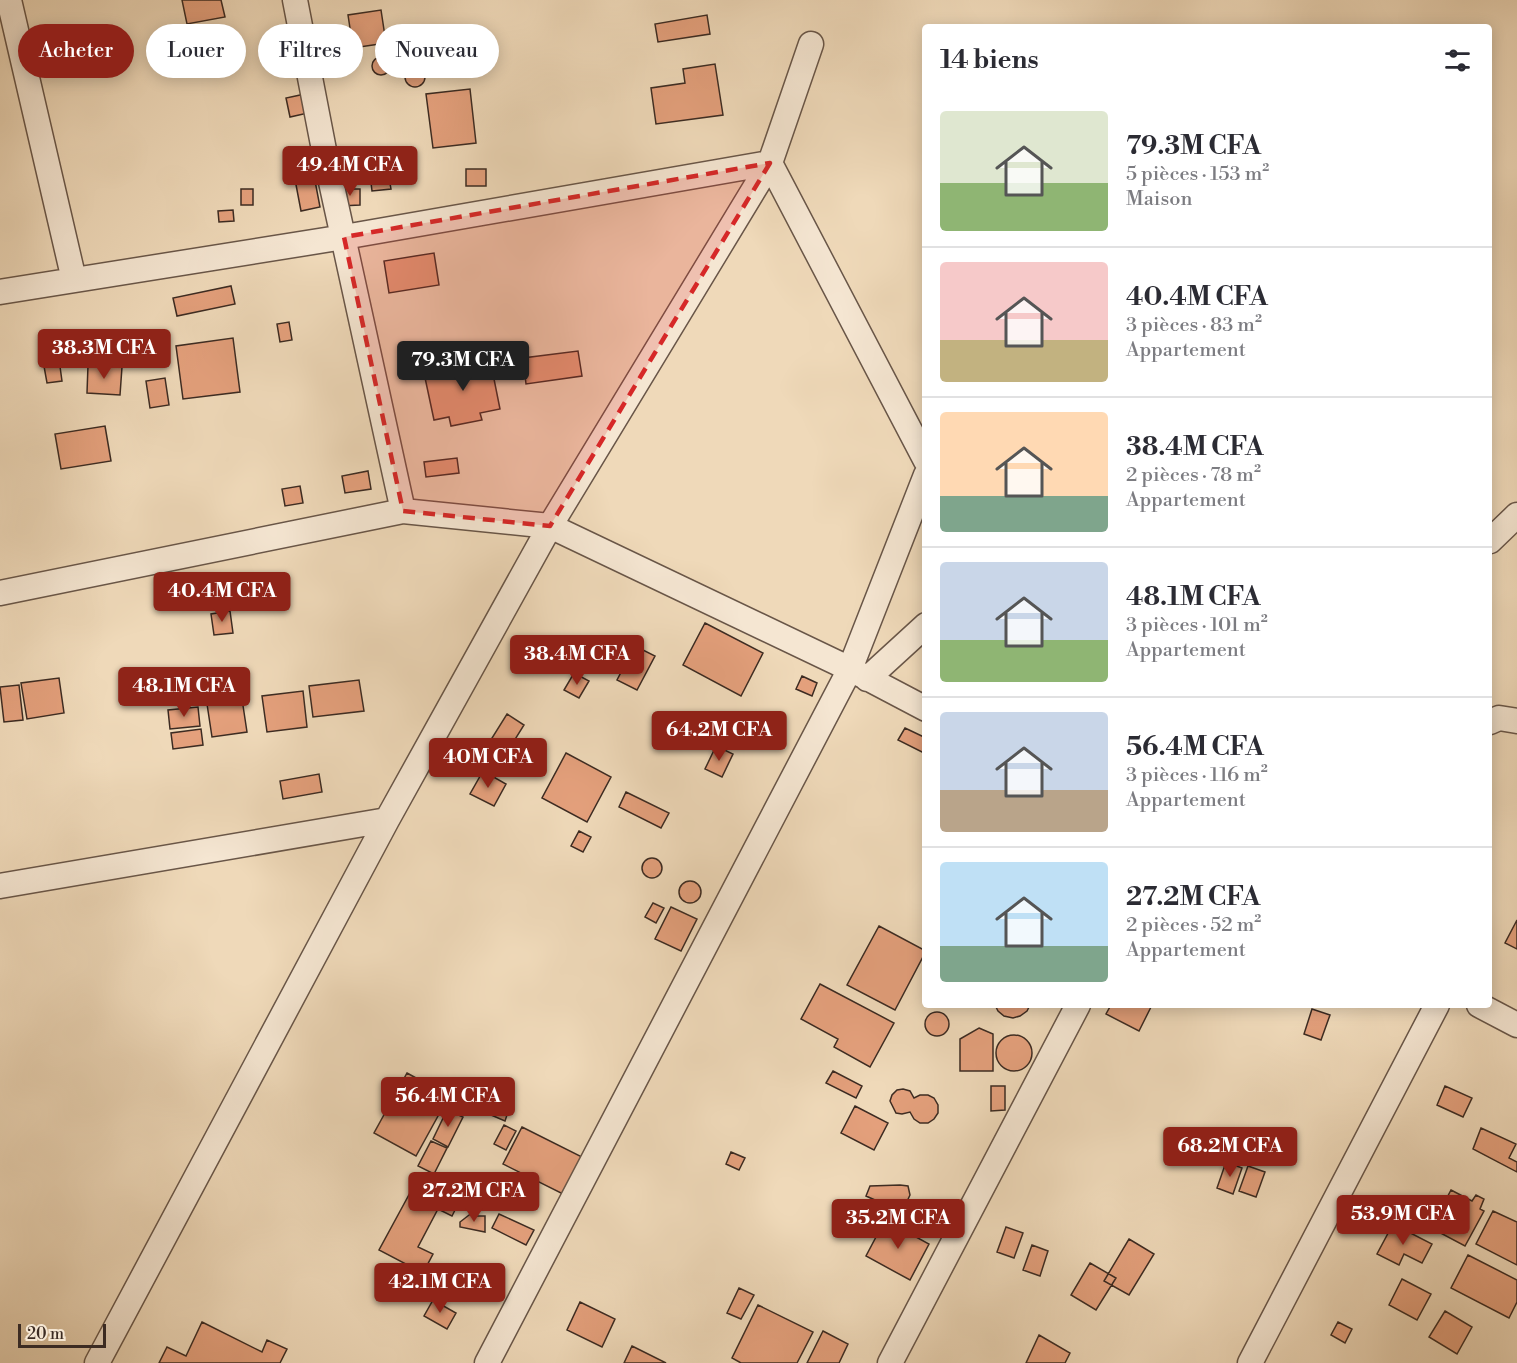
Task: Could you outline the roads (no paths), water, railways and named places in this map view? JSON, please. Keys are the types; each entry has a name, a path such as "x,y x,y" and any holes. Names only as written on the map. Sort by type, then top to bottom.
{"street":[{"path":"9,0 74,280"},
{"path":"295,0 324,150 403,511"},
{"path":"97,1363 387,820 550,526 770,163 811,44"},
{"path":"0,292 344,237 770,163"},
{"path":"770,163 922,453"},
{"path":"487,1363 859,674 922,487"},
{"path":"0,593 403,511 550,526 859,674 922,707"},
{"path":"1492,539 1517,515"},
{"path":"859,674 922,628"},
{"path":"1492,721 1499,718 1517,721"},
{"path":"0,886 387,820"},
{"path":"890,1363 1076,1008"},
{"path":"1250,1363 1435,1008"},
{"path":"1485,1008 1517,1025"}]}
